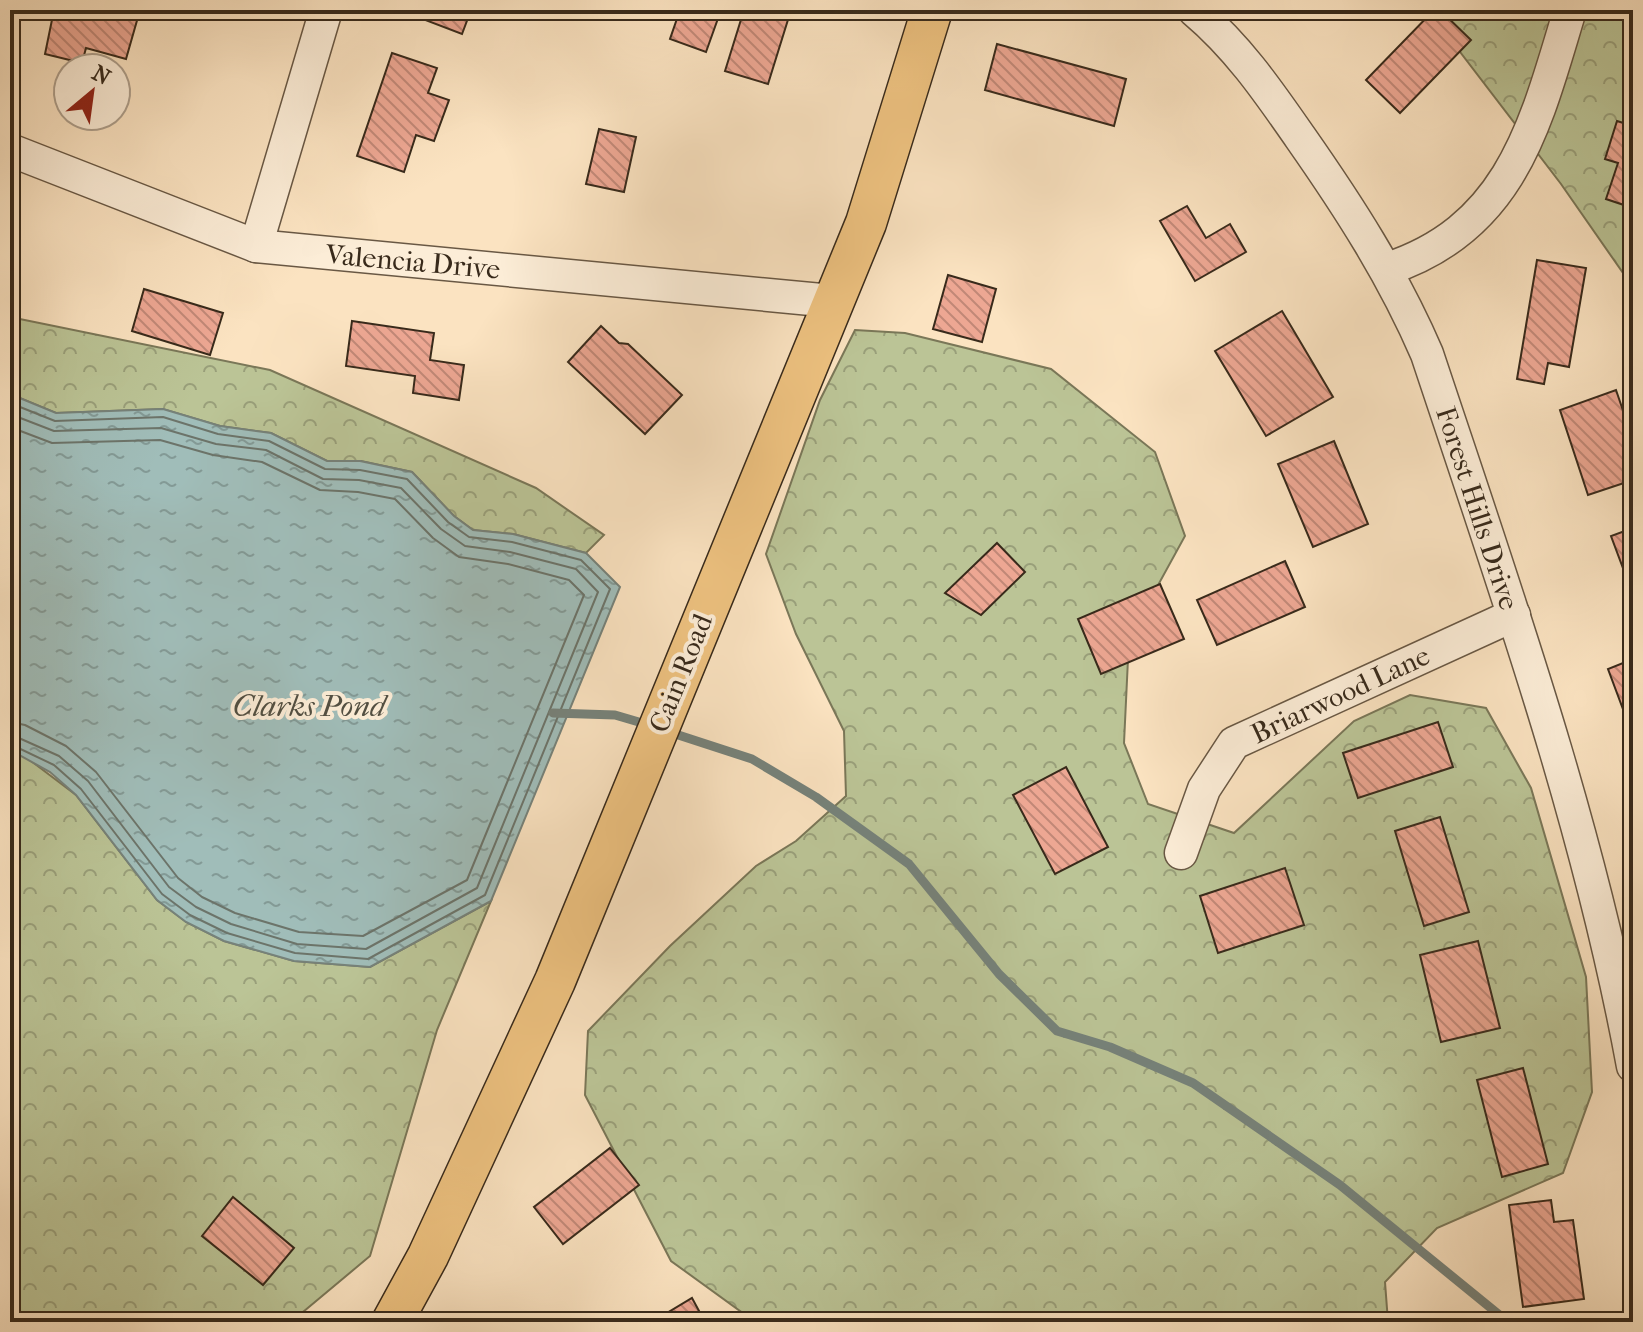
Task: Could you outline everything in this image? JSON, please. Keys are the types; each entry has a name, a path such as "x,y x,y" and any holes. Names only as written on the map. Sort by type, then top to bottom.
{"main road":[{"name":"Cain Road","path":"392,1322 428,1256 555,981 866,223 932,10"}],"street":[{"path":"256,246 326,10"},
{"name":"Forest Hills Drive","path":"1194,10 1223,34 1249,64 1358,219 1387,269 1427,354 1514,615 1585,851 1633,1066"},
{"path":"1387,269 1441,245 1472,221 1499,192 1536,123 1570,10"},
{"name":"Valencia Drive","path":"10,150 256,246 832,301"},
{"name":"Briarwood Lane","path":"1181,853 1204,789 1234,743 1514,615"}],"green space":[{"path":"1428,10 1633,10 1633,306 1623,273 1561,184"},
{"path":"10,317 270,370 536,488 604,535 586,553 513,534 473,530 454,516 412,472 361,461 327,461 271,433 220,426 163,409 56,413 10,394"},
{"path":"855,330 905,333 1051,369 1155,452 1185,536 1129,638 1124,743 1148,804 1234,833 1354,721 1410,695 1486,708 1531,788 1586,977 1592,1092 1563,1173 1437,1228 1385,1282 1388,1322 766,1322 747,1316 671,1261 585,1095 588,1031 670,946 756,866 796,841 846,796 844,731 796,634 766,554 820,400"},
{"path":"10,745 76,795 157,900 186,922 224,941 294,961 370,967 491,901 437,1030 370,1256 291,1322 10,1322"}],"water":[{"name":"Clarks Pond","path":"10,394 56,413 163,409 220,426 271,433 327,461 360,461 412,472 454,516 473,530 513,534 586,553 620,587 491,901 370,967 294,961 224,941 186,922 157,900 76,795 50,772 10,750"}],"building":[{"path":"54,10 140,10 128,52 101,52 86,48 85,52 45,54"},
{"path":"423,10 471,10 462,34 420,18"},
{"path":"680,10 721,10 706,52 670,39"},
{"path":"744,10 791,10 768,84 725,71"},
{"path":"1434,10 1440,10 1471,40 1400,113 1366,80"},
{"path":"997,44 1126,79 1114,126 985,90"},
{"path":"392,53 437,68 428,93 449,100 434,141 416,135 404,172 357,156"},
{"path":"1617,121 1633,126 1633,208 1606,199 1618,163 1605,159"},
{"path":"599,129 636,137 624,192 586,184"},
{"path":"1187,206 1206,238 1230,224 1246,252 1195,281 1160,221"},
{"path":"1537,260 1586,268 1569,367 1548,363 1544,384 1517,379"},
{"path":"948,275 996,289 982,342 933,329"},
{"path":"144,289 223,313 210,355 132,331"},
{"path":"1282,311 1333,397 1266,436 1215,351"},
{"path":"352,321 434,333 430,360 464,365 459,400 413,393 415,376 346,366"},
{"path":"601,326 619,343 628,344 682,395 645,434 568,362"},
{"path":"1616,390 1633,440 1633,480 1588,495 1560,410"},
{"path":"1334,441 1368,524 1313,547 1278,464"},
{"path":"1633,528 1633,595 1611,536"},
{"path":"997,543 1025,572 981,615 945,593"},
{"path":"1285,561 1305,607 1217,645 1197,600"},
{"path":"1160,584 1184,639 1101,674 1078,619"},
{"path":"1633,659 1633,736 1608,669"},
{"path":"1438,722 1453,767 1358,798 1343,753"},
{"path":"1066,767 1108,847 1055,874 1013,795"},
{"path":"1440,817 1469,912 1424,926 1395,831"},
{"path":"1285,868 1304,925 1218,953 1200,896"},
{"path":"1478,941 1500,1028 1441,1042 1420,955"},
{"path":"1523,1068 1548,1164 1502,1177 1477,1080"},
{"path":"610,1148 639,1185 563,1244 534,1207"},
{"path":"233,1197 294,1248 263,1285 202,1236"},
{"path":"1551,1200 1554,1222 1573,1220 1584,1299 1523,1307 1509,1205"},
{"path":"692,1298 705,1322 652,1322"}],"waterway":[{"path":"553,713 615,715 649,725"},
{"path":"666,731 752,759 816,797 909,864 999,974 1057,1031 1110,1047 1193,1083 1340,1185 1508,1322"}]}
